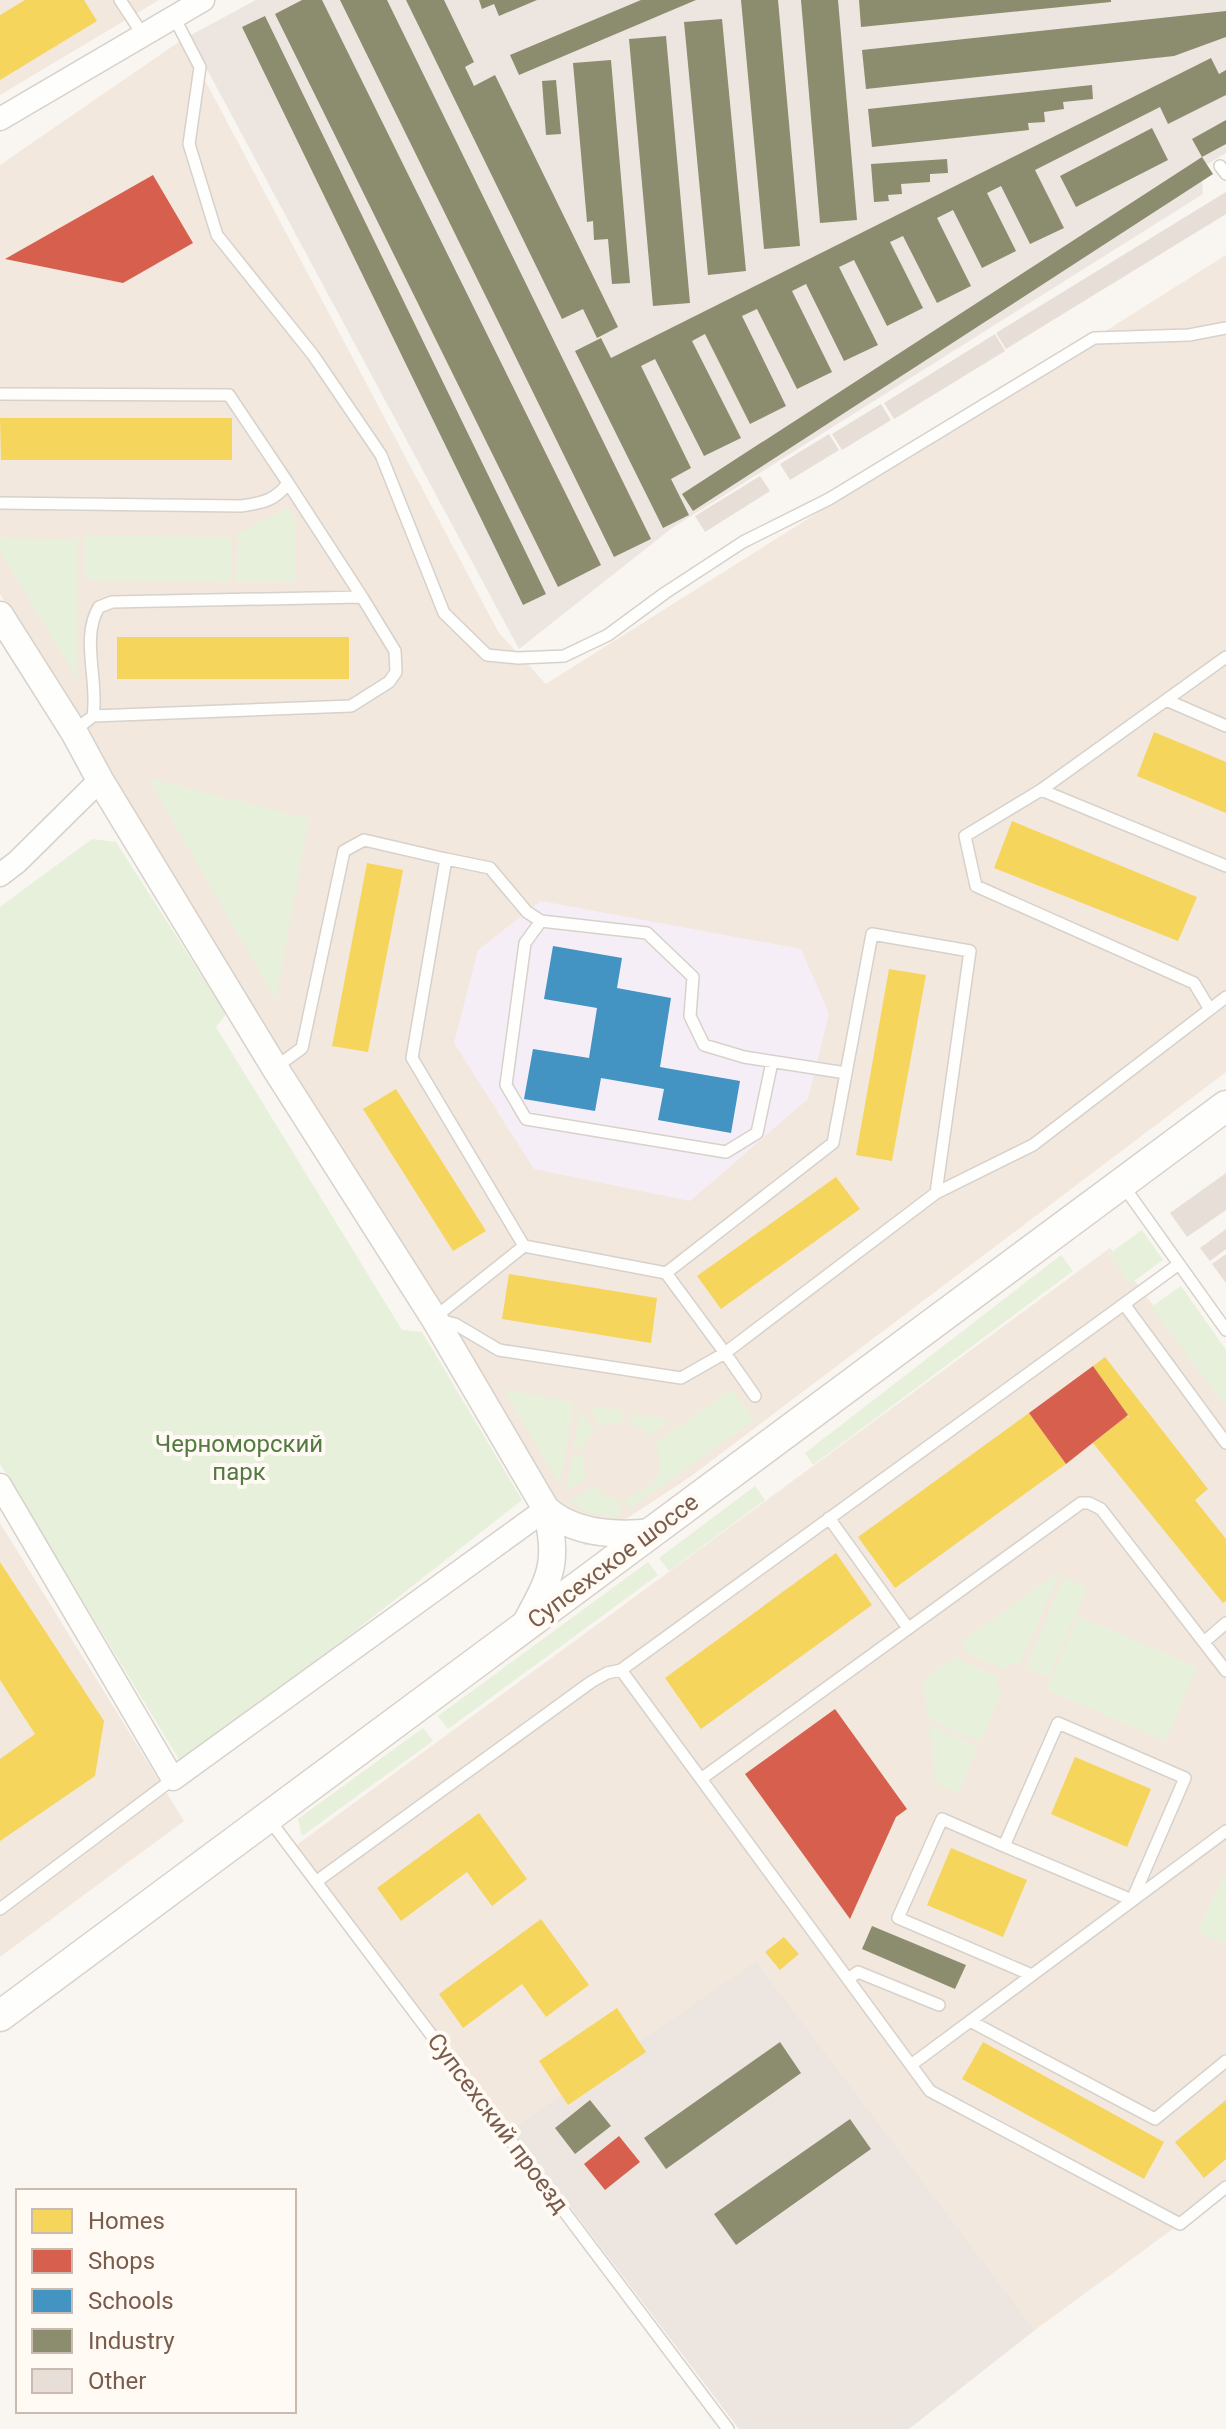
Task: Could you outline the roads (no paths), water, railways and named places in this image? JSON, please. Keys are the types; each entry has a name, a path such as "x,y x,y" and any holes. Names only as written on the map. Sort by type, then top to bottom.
{"main road":[{"name":"Супсехское шоссе","path":"0,2016 1226,1106"}],"street":[{"path":"0,119 203,0"},
{"path":"0,615 83,724 100,780 275,1068 434,1318 546,1509 553,1543 553,1566 523,1628"},
{"path":"0,875 100,780"},
{"path":"1,1488 173,1779 546,1509"},
{"path":"546,1509 569,1525 591,1531 623,1534 652,1532"}],"lane":[{"path":"120,0 143,35"},
{"path":"174,17 200,67 189,144 217,235 313,355 381,455 444,613 487,655 518,658 564,656 608,635 743,542 829,499 1094,338 1189,335 1226,328"},
{"path":"0,394 229,395 362,597 395,651 396,672 389,682 351,706 83,724 96,697 90,632 99,607 112,602 362,597"},
{"path":"0,503 241,506 262,503 278,496 288,483"},
{"path":"1209,1008 1194,983 976,886 965,836 1041,790 1226,657"},
{"path":"1166,700 1226,726"},
{"path":"1041,790 1226,866"},
{"path":"275,1068 302,1048 344,851 364,840 490,868 527,912 541,921 647,933 693,977 690,1016 704,1045 744,1057 846,1073"},
{"path":"446,859 412,1058 524,1246 666,1273 755,1396"},
{"path":"541,921 525,943 506,1085 526,1119 726,1152 757,1133 772,1062"},
{"path":"666,1273 833,1143 872,934 970,951 936,1193"},
{"path":"434,1318 455,1324 499,1350 681,1378 725,1353 936,1193 1033,1145 1226,997"},
{"path":"1122,1184 1226,1330"},
{"path":"434,1318 524,1246"},
{"path":"317,1881 591,1682 607,1673 621,1670 1179,1264"},
{"path":"1124,1304 1226,1443"},
{"path":"701,1779 1074,1507 1089,1503 1101,1509 1226,1671"},
{"path":"829,1518 908,1628"},
{"path":"1204,1642 1226,1623"},
{"path":"621,1670 930,2091 1180,2224 1226,2187"},
{"path":"1004,1846 1058,1723 1185,1778 1132,1900"},
{"path":"0,1909 173,1779"},
{"name":"Супсехский проезд","path":"268,1817 728,2429"},
{"path":"1032,1975 898,1918 942,1819 1132,1900"},
{"path":"911,2065 1226,1831"},
{"path":"848,1979 858,1972 939,2005"},
{"path":"970,2021 1155,2119 1226,2061"}],"park label":[{"name":"Черноморский парк","path":"239,1458"}]}
